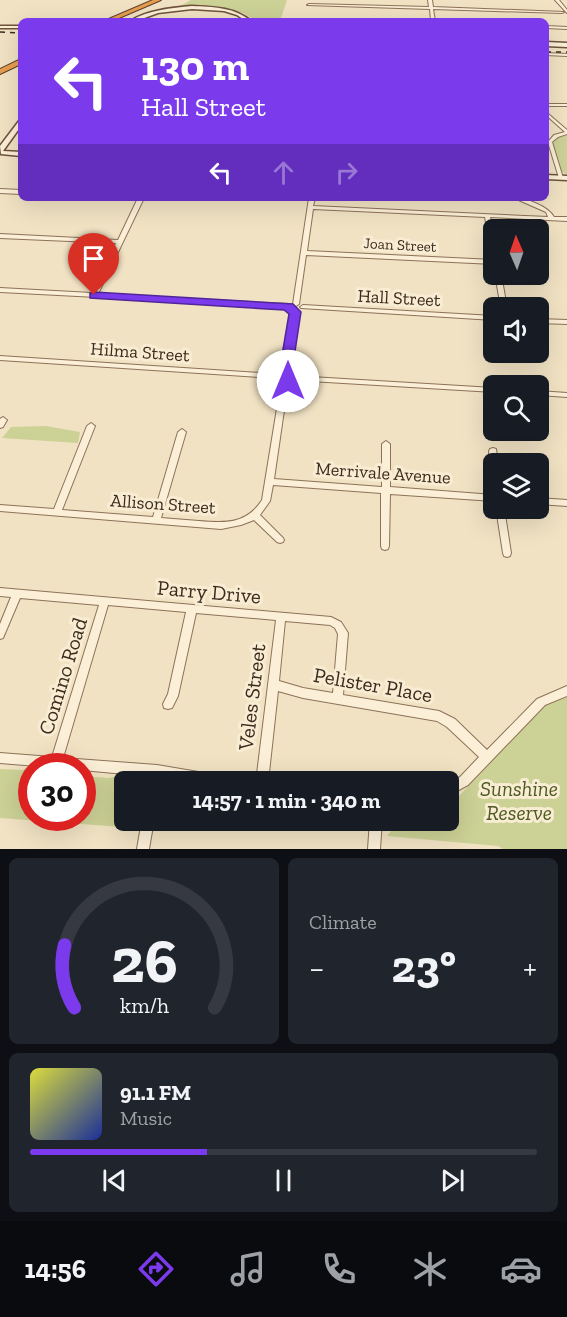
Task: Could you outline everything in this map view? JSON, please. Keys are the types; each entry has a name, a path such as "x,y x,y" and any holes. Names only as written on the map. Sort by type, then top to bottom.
{"highway":[{"path":"107,18 142,0"},
{"path":"108,18 158,0"},
{"path":"0,63 18,54"},
{"path":"0,72 18,63"}],"street":[{"path":"306,18 311,0"},
{"path":"430,0 434,18"},
{"path":"309,6 563,13 557,0"},
{"path":"140,18 157,11 197,7 232,11 244,18"},
{"path":"0,27 18,27"},
{"path":"549,27 565,28"},
{"path":"549,44 567,45"},
{"path":"549,54 567,55"},
{"path":"549,105 567,105"},
{"path":"549,116 566,132 550,140 564,178 549,177"},
{"path":"18,126 1,152 18,154"},
{"path":"0,191 18,192"},
{"path":"94,295 140,201"},
{"path":"289,306 289,309 295,312 300,311 312,201"},
{"path":"524,201 546,210 550,218"},
{"path":"311,207 567,219"},
{"path":"487,215 488,219"},
{"path":"0,236 120,242"},
{"name":"Joan Street","path":"305,253 483,261"},
{"path":"0,290 300,306"},
{"name":"Hall Street","path":"300,306 483,317"},
{"path":"280,540 255,516 266,501 271,482 295,312"},
{"path":"549,321 567,322"},
{"name":"Hilma Street","path":"0,358 483,389"},
{"path":"549,394 567,395"},
{"path":"57,513 92,426"},
{"path":"156,520 182,432"},
{"path":"385,546 386,444"},
{"name":"Merrivale Avenue","path":"271,482 483,497"},
{"path":"549,502 567,503"},
{"name":"Allison Street","path":"0,508 221,526 255,516"},
{"path":"502,519 507,553"},
{"name":"Parry Drive","path":"0,592 331,621 341,627 343,633 338,698"},
{"path":"0,635 17,594"},
{"name":"Comino Road","path":"59,753 105,601"},
{"path":"168,704 173,696 192,608"},
{"name":"Veles Street","path":"263,771 282,616"},
{"name":"Pelister Place","path":"274,685 439,716 451,723 487,757"},
{"path":"459,784 541,702 567,691"},
{"path":"0,758 18,759"},
{"path":"96,768 120,771"},
{"path":"143,849 146,831"},
{"path":"374,849 375,831"}],"green space":[{"path":"191,0 287,0 281,18 251,18 243,13 217,7 180,6"},
{"path":"567,135 567,175 562,172 552,143 556,138"},
{"path":"46,426 80,432 78,443 2,438 11,427"},
{"name":"Sunshine Reserve","path":"567,696 567,849 503,849 498,846 387,836 391,831 459,831 459,796 539,710"},
{"path":"0,769 18,770 18,819 0,818"},
{"path":"96,777 114,777 114,826 96,825"}],"railway":[{"path":"0,32 18,33"},
{"path":"549,52 567,52"}],"route":[{"path":"94,295 289,306 292,312 295,312 286,373 292,378 288,381"}]}
